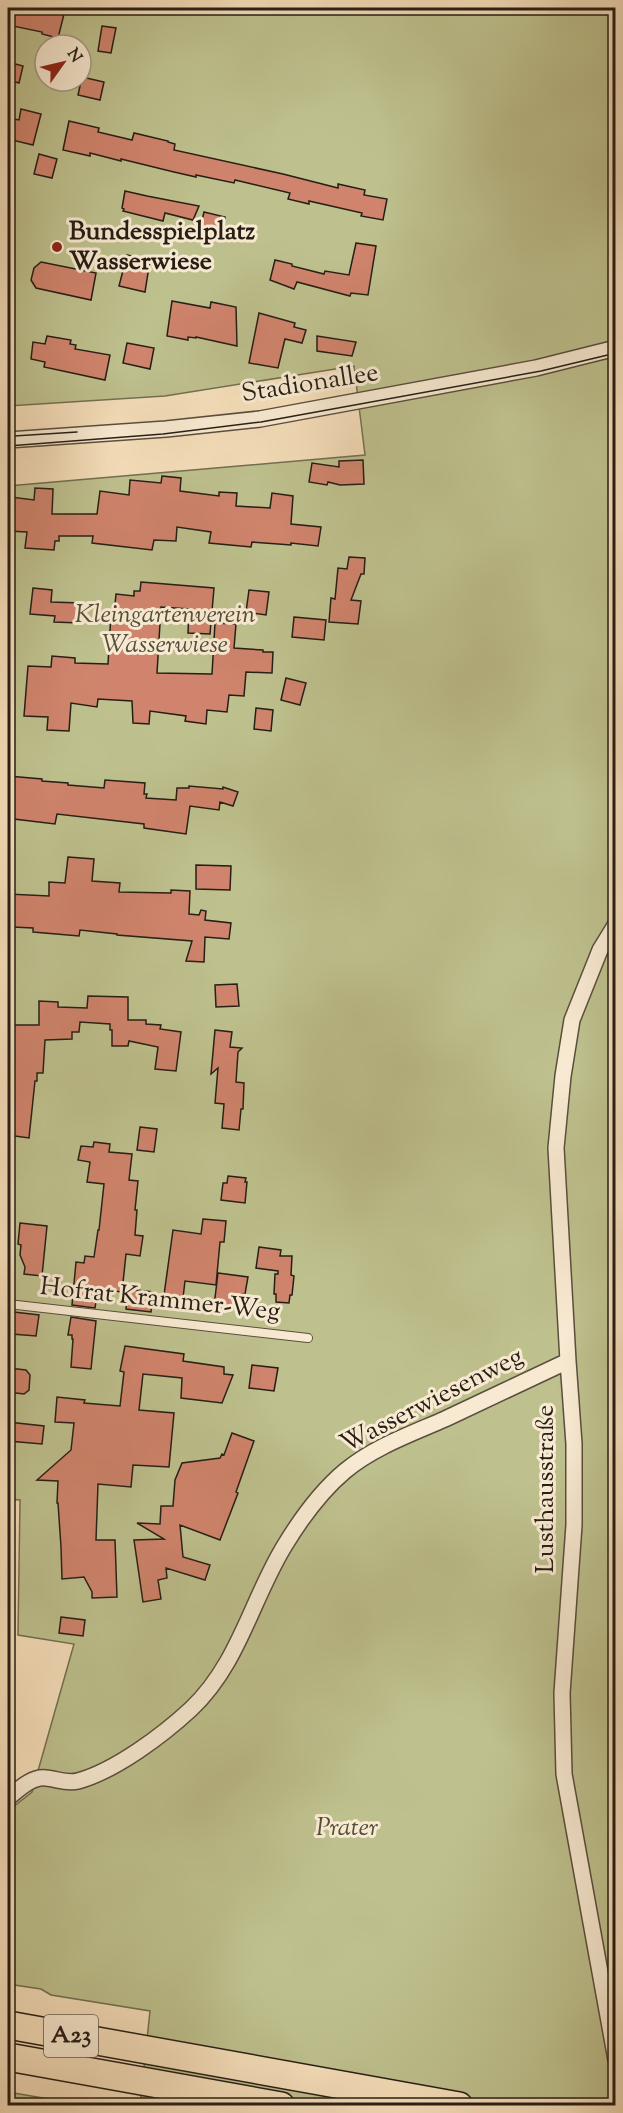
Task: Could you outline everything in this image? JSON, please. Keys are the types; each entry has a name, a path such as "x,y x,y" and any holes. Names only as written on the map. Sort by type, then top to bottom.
{"highway":[{"name":"A23","path":"8,2025 459,2106"},
{"name":"A23","path":"8,2057 281,2106"}],"street":[{"name":"Stadionallee","path":"8,440 166,429 260,419 536,368 615,348"},
{"name":"Lusthausstraße","path":"615,924 600,950 572,1020 563,1076 556,1148 574,1444 574,1525 562,1693 564,1774 615,2060"},
{"name":"Wasserwiesenweg","path":"8,1798 30,1781 44,1777 61,1782 76,1782 110,1768 142,1748 192,1709 226,1665 284,1547 314,1500 344,1472 364,1457 398,1439 568,1361"}],"lane":[{"name":"Hofrat Krammer-Weg","path":"8,1304 308,1338"}],"green space":[{"name":"Prater","path":"8,8 615,8 615,2105 140,2105 150,2011 51,1995 41,1989 8,1984 8,1811 32,1792 74,1644 18,1635 20,1500 8,1499 8,486 365,455 354,366 165,396 8,406"},
{"path":"8,2092 84,2105 8,2105"}],"building":[{"path":"8,8 40,11 40,9 64,14 59,33 42,33 8,25"},
{"path":"102,26 116,28 111,53 98,51"},
{"path":"8,62 23,66 19,83 8,80"},
{"path":"93,80 104,82 100,100 78,95 78,93 93,93"},
{"path":"21,109 41,114 33,145 8,139 8,118 19,120"},
{"path":"69,121 99,128 98,132 132,140 134,133 168,141 175,144 174,150 338,188 338,184 365,190 364,195 387,199 383,220 309,201 309,204 288,199 290,193 235,180 234,183 196,175 196,177 121,159 121,161 90,153 90,156 63,150"},
{"path":"39,154 57,159 52,178 34,174"},
{"path":"125,191 199,206 193,220 165,213 163,221 123,211"},
{"path":"204,212 225,217 221,238 199,233"},
{"path":"356,243 376,246 368,295 351,293 350,296 297,282 294,289 270,280 275,260 324,274 325,271 349,275"},
{"path":"127,255 150,260 145,292 119,286"},
{"path":"41,262 96,273 91,300 36,288 31,280 34,268"},
{"path":"172,301 210,308 211,302 236,307 237,346 196,337 188,337 188,340 167,336"},
{"path":"259,313 295,323 294,327 306,330 302,343 285,339 278,368 249,363"},
{"path":"47,336 71,340 70,344 76,345 75,349 110,355 105,380 44,367 45,362 31,359 33,342 45,344"},
{"path":"317,336 356,342 352,356 317,351"},
{"path":"127,343 154,348 150,369 123,363"},
{"path":"363,460 364,484 340,485 328,482 327,485 309,482 312,463 339,467 339,461"},
{"path":"162,476 181,478 180,491 219,496 219,492 237,493 236,506 270,508 272,493 293,496 291,524 321,527 318,546 252,542 251,547 209,543 211,532 177,527 176,541 154,540 152,550 92,543 93,536 59,536 59,541 55,541 54,550 25,548 27,532 8,531 11,497 34,500 35,488 53,489 52,514 97,514 100,491 129,495 130,480 161,483"},
{"path":"349,557 365,558 364,574 361,574 351,600 361,601 358,624 329,622 331,598 335,599 338,568 347,569"},
{"path":"141,582 214,588 210,634 188,633 189,609 161,607 157,673 212,674 215,623 236,624 234,648 273,652 272,673 246,672 244,696 229,695 227,712 207,710 206,724 185,721 186,716 150,711 149,724 133,723 132,701 98,699 97,707 71,703 69,731 47,730 48,717 24,716 28,666 51,667 52,656 75,658 75,663 108,664 111,614 114,615 116,594 134,596 134,591 140,591"},
{"path":"33,588 52,590 51,602 81,603 80,623 54,622 55,616 30,614"},
{"path":"249,590 269,592 266,615 246,612"},
{"path":"294,617 326,620 324,640 292,637"},
{"path":"286,678 306,683 300,705 281,700"},
{"path":"256,708 273,710 271,731 254,729"},
{"path":"8,776 104,788 105,780 145,783 146,798 176,800 177,788 189,788 189,786 223,789 223,787 238,792 233,806 220,802 219,810 190,806 186,834 144,828 144,824 57,814 55,824 14,819 14,814 8,814"},
{"path":"68,857 94,859 92,881 120,883 119,892 190,891 189,914 199,915 201,910 206,911 205,920 231,923 229,939 205,937 204,962 186,961 192,941 80,930 79,936 33,932 33,928 13,927 13,923 8,922 8,894 49,896 49,882 65,883"},
{"path":"196,865 231,866 230,890 196,889"},
{"path":"237,984 239,1006 216,1007 215,985"},
{"path":"88,996 128,997 128,1020 146,1020 146,1024 161,1025 160,1029 181,1032 176,1071 155,1069 158,1047 129,1041 128,1046 112,1046 110,1024 80,1022 79,1032 72,1032 72,1039 45,1040 43,1073 37,1073 37,1081 35,1081 29,1138 8,1135 8,1025 39,1025 39,1001 58,1002 58,1007 87,1008"},
{"path":"215,1030 232,1032 230,1047 242,1048 238,1052 236,1082 244,1083 239,1130 222,1128 224,1104 215,1103 218,1068 211,1074"},
{"path":"140,1127 157,1129 154,1152 137,1150"},
{"path":"94,1142 110,1144 109,1152 132,1154 129,1180 138,1181 135,1235 143,1236 140,1256 126,1254 122,1292 98,1289 95,1308 72,1305 76,1262 84,1263 85,1256 94,1257 99,1230 104,1184 87,1182 90,1162 78,1160 81,1146 93,1147"},
{"path":"228,1176 246,1178 245,1203 221,1200 223,1183 227,1183"},
{"path":"203,1219 226,1221 224,1242 220,1242 216,1285 185,1281 183,1298 164,1295 173,1230 201,1234"},
{"path":"20,1223 47,1226 42,1276 24,1274 25,1267 20,1255 21,1245 18,1244"},
{"path":"259,1247 281,1250 280,1256 292,1256 291,1275 294,1276 289,1303 276,1302 275,1274 278,1274 278,1271 256,1268"},
{"path":"218,1273 248,1277 245,1294 238,1299 237,1309 214,1306"},
{"path":"128,1289 153,1292 151,1312 126,1309"},
{"path":"14,1312 39,1315 36,1336 12,1334"},
{"path":"71,1317 96,1321 91,1369 71,1367 73,1339 72,1335 68,1335"},
{"path":"125,1346 184,1354 183,1361 224,1367 224,1374 233,1375 222,1403 181,1398 182,1378 143,1374 139,1410 174,1413 169,1467 133,1465 131,1487 98,1484 96,1540 115,1540 117,1597 92,1598 92,1592 84,1577 62,1579 57,1503 58,1481 37,1480 71,1450 74,1423 55,1422 57,1397 85,1400 84,1403 120,1406 124,1372 120,1371"},
{"path":"252,1365 278,1368 274,1391 249,1388"},
{"path":"8,1368 26,1370 30,1375 29,1390 24,1394 8,1392"},
{"path":"8,1422 44,1426 42,1444 8,1441"},
{"path":"232,1433 254,1441 220,1540 180,1525 183,1557 210,1565 205,1580 166,1568 167,1578 158,1580 161,1599 143,1602 134,1540 164,1539 137,1523 160,1524 161,1506 173,1506 175,1480 182,1463 220,1458 222,1454 224,1455"},
{"path":"61,1617 85,1620 83,1636 59,1633"}],"tram line":[{"path":"8,446 163,434 261,422 541,371 616,353"},
{"path":"14,436 77,432"}],"place":[{"name":"Bundesspielplatz Wasserwiese","path":"57,247"}],"park label":[{"name":"Kleingartenverein Wasserwiese","path":"165,630"}]}
